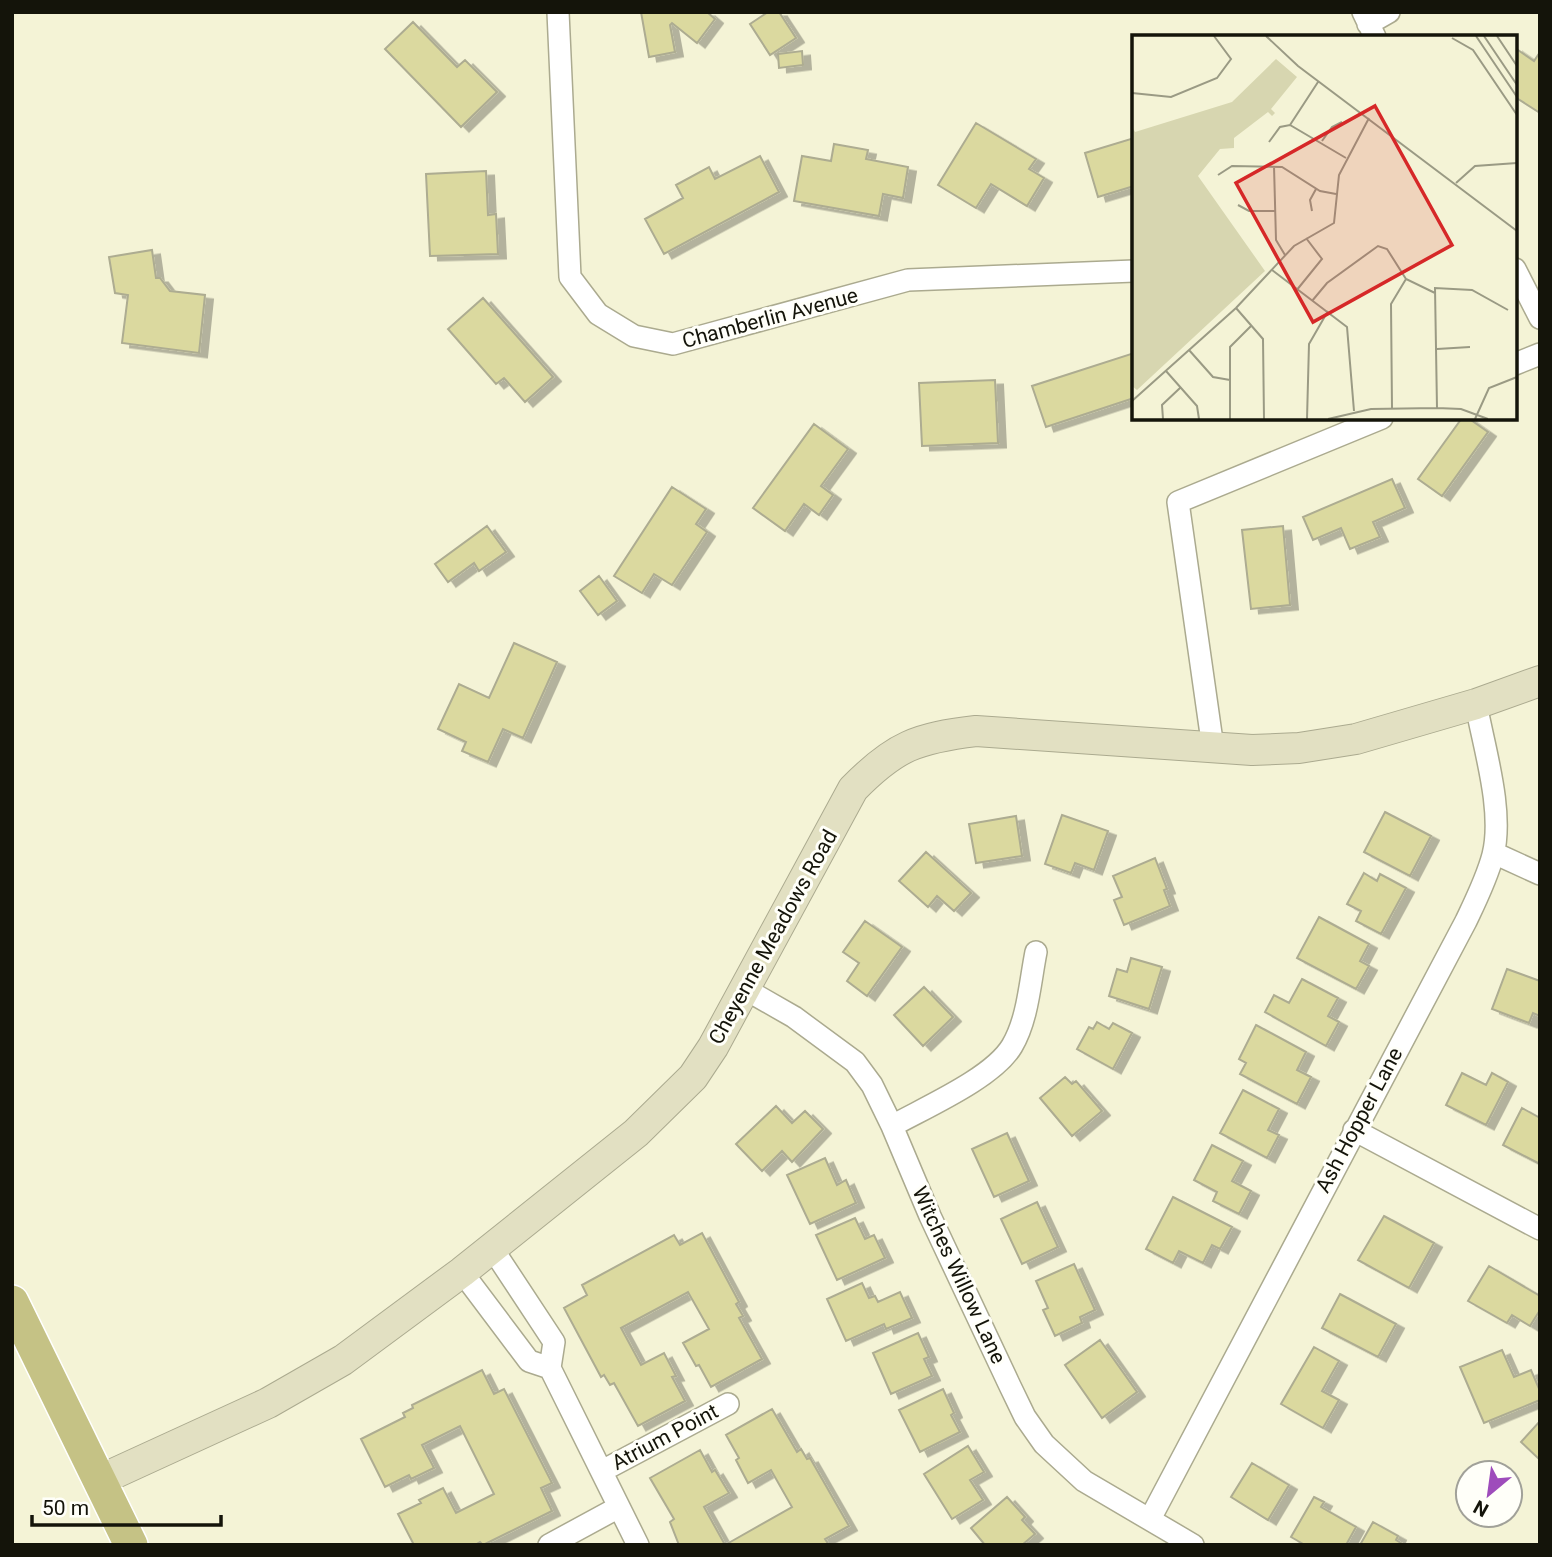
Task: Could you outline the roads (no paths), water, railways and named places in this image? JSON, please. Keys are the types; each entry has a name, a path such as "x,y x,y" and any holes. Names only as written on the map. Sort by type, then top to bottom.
{"main road":[{"name":"Cheyenne Meadows Road","path":"100,1480 268,1403 343,1360 463,1272 671,1102 700,1067 853,789 878,763 904,747 940,735 976,731 1213,748 1299,748 1356,739 1476,704 1540,681"},
{"path":"12,1302 131,1545"}],"street":[{"name":"Chamberlin Avenue","path":"558,12 570,277 598,314 634,336 673,344 908,280 1132,271"},
{"path":"1369,24 1389,12"},
{"path":"1517,273 1540,318"},
{"path":"1517,363 1540,354"},
{"path":"1213,748 1178,502 1377,420"},
{"name":"Ash Hopper Lane","path":"1150,1519 1476,901 1494,853 1496,826 1476,704"},
{"path":"1494,853 1540,874"},
{"path":"892,1126 965,1085 1004,1058 1022,1021 1036,952"},
{"name":"Witches Willow Lane","path":"745,989 794,1017 855,1062 872,1085 930,1216 1025,1417 1044,1444 1084,1481 1193,1545"},
{"path":"1354,1130 1540,1229"},
{"path":"492,1248 554,1342 550,1368 638,1545"},
{"path":"463,1272 529,1361 550,1368"},
{"name":"Atrium Point","path":"602,1471 728,1404"},
{"name":"Atrium Point","path":"549,1545 619,1507"}]}
